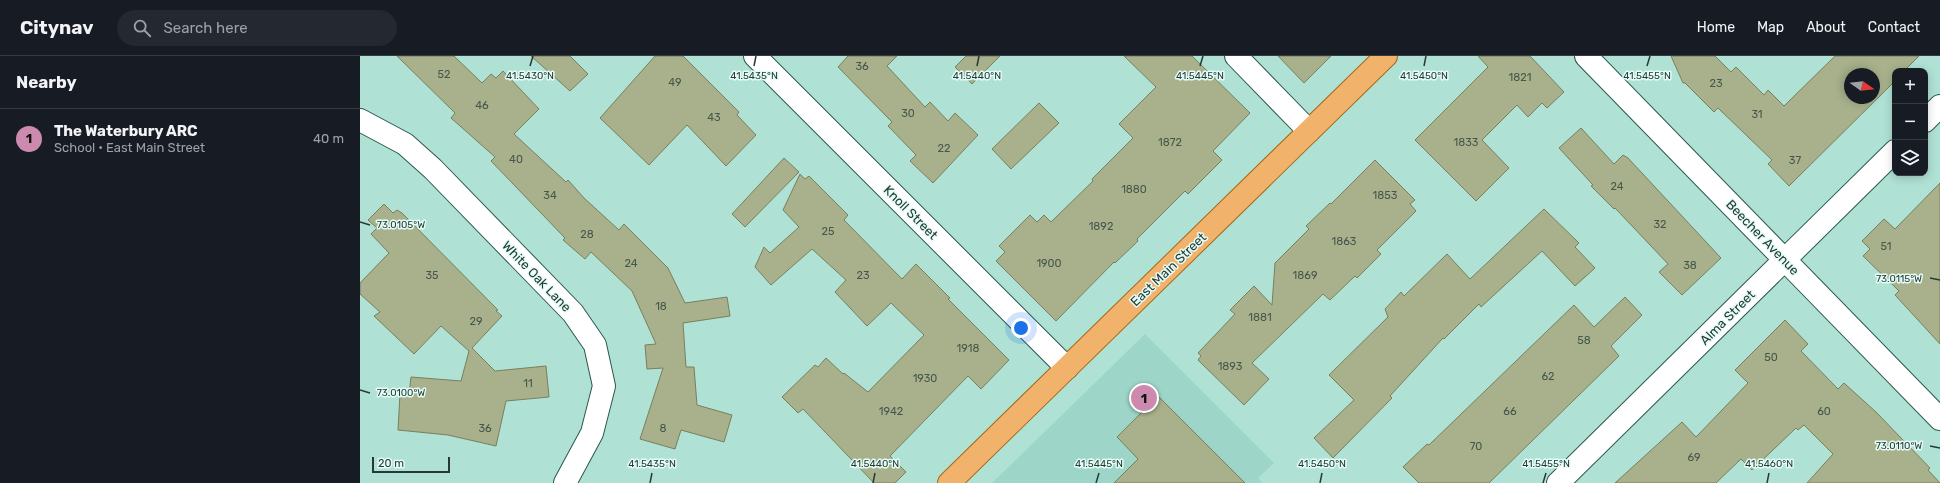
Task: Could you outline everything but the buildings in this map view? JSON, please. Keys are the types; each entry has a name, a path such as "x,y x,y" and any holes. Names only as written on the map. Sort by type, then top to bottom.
{"main road":[{"name":"East Main Street","path":"949,483 1386,56"}],"street":[{"name":"Knoll Street","path":"755,56 1066,368"},
{"path":"1236,56 1309,131"},
{"name":"Beecher Avenue","path":"1586,56 1940,419"},
{"path":"1928,118 1940,106"},
{"name":"White Oak Lane","path":"360,120 405,144 433,169 573,313 595,344 604,386 592,433 565,483"},
{"name":"Alma Street","path":"1558,483 1892,154"}],"shaded area":[{"path":"1145,334 1274,463 1258,478 1262,483 992,483"}],"place":[{"name":"The Waterbury ARC","path":"1144,398"}]}
